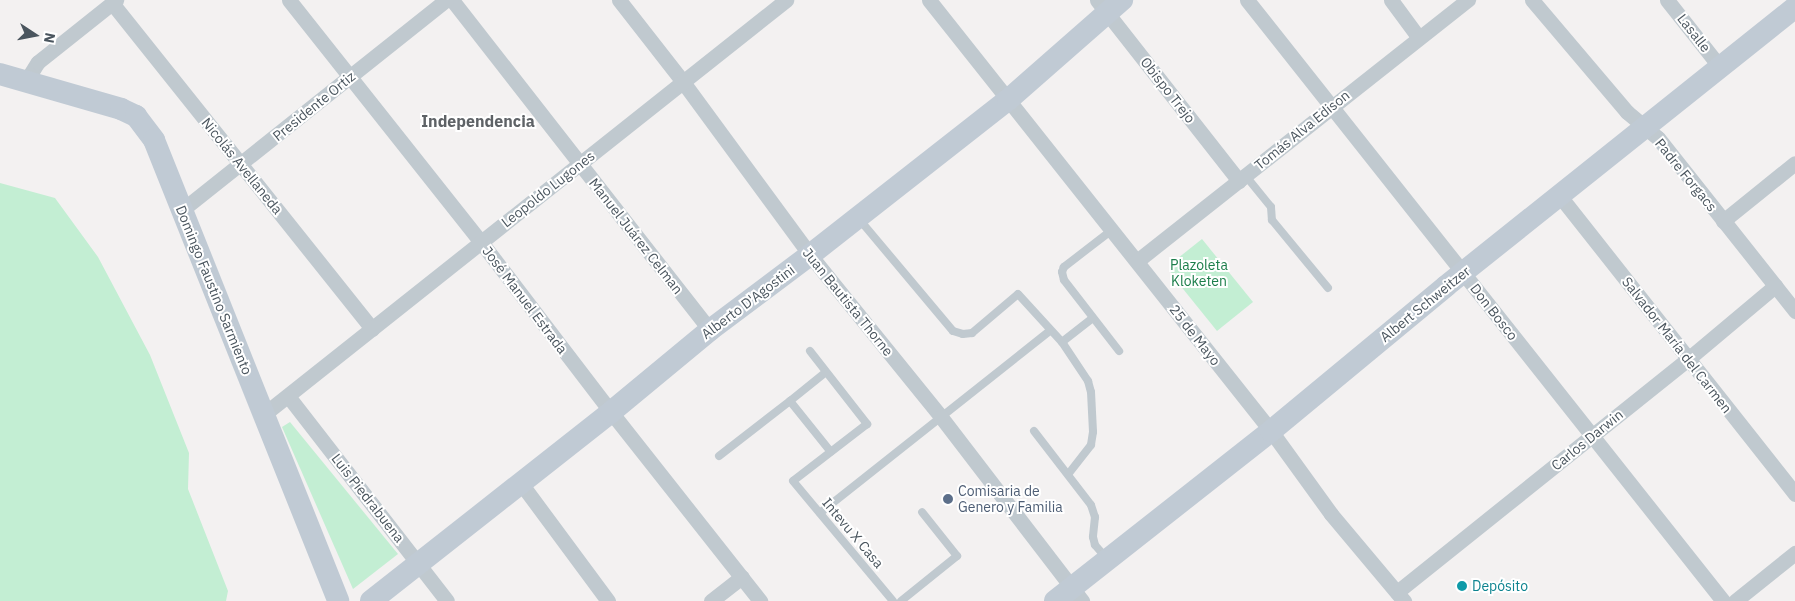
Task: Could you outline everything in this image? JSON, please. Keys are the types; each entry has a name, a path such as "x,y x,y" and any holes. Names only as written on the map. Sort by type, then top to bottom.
{"main road":[{"name":"Alberto D'Agostini","path":"371,601 611,412 710,330 810,255 1008,100 1108,4"},
{"name":"Albert Schweitzer","path":"1069,597 1107,560 1272,431 1463,272 1795,7"},
{"name":"Domingo Faustino Sarmiento","path":"1,78 26,81 98,102 136,116 154,140 263,414 333,600"}],"street":[{"name":"José Manuel Estrada","path":"289,0 481,242 611,412 760,601"},
{"name":"Presidente Ortiz","path":"182,210 446,0"},
{"name":"Manuel Juárez Celman","path":"452,0 710,330"},
{"name":"Juan Bautista Thorne","path":"619,0 683,82 810,255 941,417 1069,597"},
{"name":"Leopoldo Lugones","path":"263,414 786,0"},
{"name":"25 de Mayo","path":"929,0 1272,431 1331,514 1400,596"},
{"name":"Don Bosco","path":"1248,0 1723,601"},
{"path":"1391,0 1420,38"},
{"name":"Tomás Alva Edison","path":"1137,262 1331,106 1468,0"},
{"name":"Padre Forgacs","path":"1532,0 1614,98 1658,138 1795,311"},
{"name":"Lasalle","path":"1667,0 1720,67"},
{"path":"26,81 38,62 114,2"},
{"name":"Nicolás Avellaneda","path":"114,2 372,329"},
{"name":"Obispo Trejo","path":"1108,4 1242,178"},
{"path":"1723,221 1795,163"},
{"name":"Salvador María del Carmen","path":"1559,195 1795,494"},
{"name":"Carlos Darwin","path":"1400,596 1776,286"},
{"name":"Luis Piedrabuena","path":"288,396 419,562 447,601"},
{"path":"520,482 608,601"},
{"path":"1735,601 1795,553"},
{"path":"711,601 742,577"}],"lane":[{"path":"1242,178 1270,207 1272,220 1328,288"},
{"path":"857,218 953,331 963,334 972,332 1018,294 1062,342 1088,381 1091,402 1091,445 1068,473"},
{"path":"1112,230 1064,266 1062,272 1064,280 1119,351"},
{"path":"1062,342 1093,318"},
{"path":"820,514 1050,331"},
{"path":"790,401 831,452 867,424 810,351"},
{"path":"719,456 826,372"},
{"path":"1034,431 1091,505 1095,517 1093,537 1095,545 1107,560"},
{"name":"Intevu X Casa","path":"831,452 793,480 893,601"},
{"path":"901,601 957,556 922,512"}],"green space":[{"path":"0,183 55,198 98,257 150,355 189,453 188,489 228,591 226,601 0,601"},
{"name":"Plazoleta Kloketen","path":"1202,239 1253,302 1217,331 1171,274 1173,262"},
{"path":"290,422 398,554 353,589 282,427"}],"place":[{"name":"Comisaria de Genero y Familia","path":"948,499"},
{"name":"Depósito","path":"1462,586"}],"district":[{"name":"Independencia","path":"478,121"}]}
